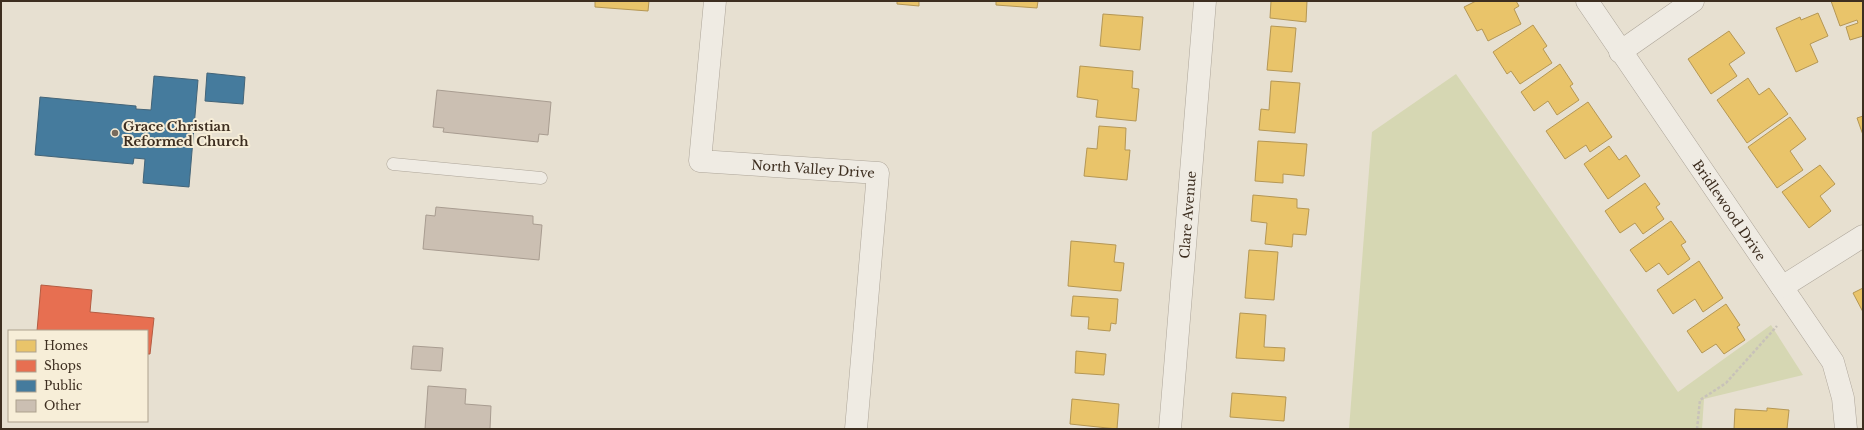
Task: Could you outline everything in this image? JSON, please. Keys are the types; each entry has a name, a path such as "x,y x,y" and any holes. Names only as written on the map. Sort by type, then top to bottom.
{"street":[{"name":"North Valley Drive","path":"715,1 700,161 878,174 856,429"},
{"name":"Clare Avenue","path":"1170,429 1205,1"},
{"name":"Bridlewood Drive","path":"1587,1 1620,52 1833,362 1844,398 1846,429"},
{"path":"1620,52 1693,1"},
{"path":"1782,287 1863,236"}],"lane":[{"path":"393,164 540,178"}],"path":[{"path":"1697,429 1700,400 1726,383 1777,326"}],"green space":[{"path":"1456,74 1678,392 1771,325 1803,375 1704,399 1702,429 1349,429 1372,132"}],"building: Homes":[{"path":"595,1 649,1 648,11 595,7"},
{"path":"897,1 919,1 919,6 897,4"},
{"path":"996,1 1038,1 1037,8 996,5"},
{"path":"1271,1 1307,1 1306,22 1270,18"},
{"path":"1476,1 1516,1 1519,6 1514,9 1521,24 1488,41 1482,29 1477,31 1464,7"},
{"path":"1831,1 1863,1 1863,36 1850,40 1846,27 1858,23 1857,20 1840,26"},
{"path":"1818,13 1828,36 1810,44 1818,62 1796,72 1776,28 1800,17 1801,20"},
{"path":"1103,14 1143,17 1140,50 1100,46"},
{"path":"1533,25 1547,46 1543,49 1552,63 1520,84 1511,71 1507,74 1493,52"},
{"path":"1271,26 1296,28 1292,72 1267,70"},
{"path":"1729,31 1745,53 1729,64 1737,76 1711,94 1688,59"},
{"path":"1560,64 1573,84 1570,86 1579,100 1557,115 1548,101 1534,111 1521,92"},
{"path":"1080,66 1133,71 1132,88 1139,89 1136,121 1096,117 1098,100 1077,97"},
{"path":"1748,78 1759,95 1769,88 1788,114 1747,143 1717,100"},
{"path":"1271,81 1300,83 1295,133 1259,130 1261,109 1269,110"},
{"path":"1588,102 1612,137 1590,152 1586,145 1565,159 1546,131"},
{"path":"1863,116 1863,135 1857,118"},
{"path":"1790,117 1806,139 1790,151 1803,170 1777,188 1748,147"},
{"path":"1099,126 1126,128 1125,150 1130,150 1127,180 1084,176 1087,148 1097,149"},
{"path":"1258,141 1307,144 1304,176 1283,174 1283,183 1255,181"},
{"path":"1609,146 1619,160 1626,155 1640,176 1608,199 1584,164"},
{"path":"1820,165 1835,184 1820,196 1831,211 1809,228 1782,192"},
{"path":"1645,183 1660,204 1656,207 1664,219 1643,234 1635,223 1620,233 1605,211"},
{"path":"1253,195 1297,199 1297,208 1309,209 1306,235 1293,234 1292,247 1265,244 1267,223 1251,221"},
{"path":"1671,221 1686,242 1681,245 1690,259 1668,275 1659,263 1646,272 1630,250"},
{"path":"1071,241 1116,245 1114,262 1124,263 1121,291 1068,286"},
{"path":"1249,250 1278,252 1274,300 1245,298"},
{"path":"1699,261 1723,298 1703,312 1695,299 1673,314 1657,290"},
{"path":"1863,288 1863,312 1853,293"},
{"path":"1073,296 1118,299 1116,324 1111,323 1110,331 1088,329 1089,317 1071,316"},
{"path":"1726,304 1740,325 1737,327 1745,340 1724,354 1716,344 1702,353 1687,331"},
{"path":"1240,313 1266,315 1264,347 1285,348 1284,361 1236,358"},
{"path":"1076,351 1106,354 1104,375 1075,373"},
{"path":"1232,393 1286,397 1284,421 1230,417"},
{"path":"1072,399 1119,404 1117,429 1070,424"},
{"path":"1767,408 1789,410 1787,429 1734,429 1735,409 1767,411"}],"building: Shops":[{"path":"41,285 92,290 90,312 154,318 150,354 148,354 148,330 37,330"}],"building: Public":[{"path":"207,73 245,77 243,104 205,101"},
{"name":"Grace Christian Reformed Church","path":"154,76 198,80 189,187 143,183 145,159 134,158 133,164 35,155 40,97 136,106 136,109 151,110"}],"building: Other":[{"path":"437,90 551,102 548,135 539,134 538,142 443,132 444,128 433,127"},
{"path":"436,207 533,216 533,224 542,225 539,260 423,249 426,215 435,216"},
{"path":"413,346 443,348 441,371 411,369"},
{"path":"428,386 466,389 465,404 491,406 490,429 425,429"}],"place":[{"name":"Grace Christian Reformed Church","path":"115,133"}]}
